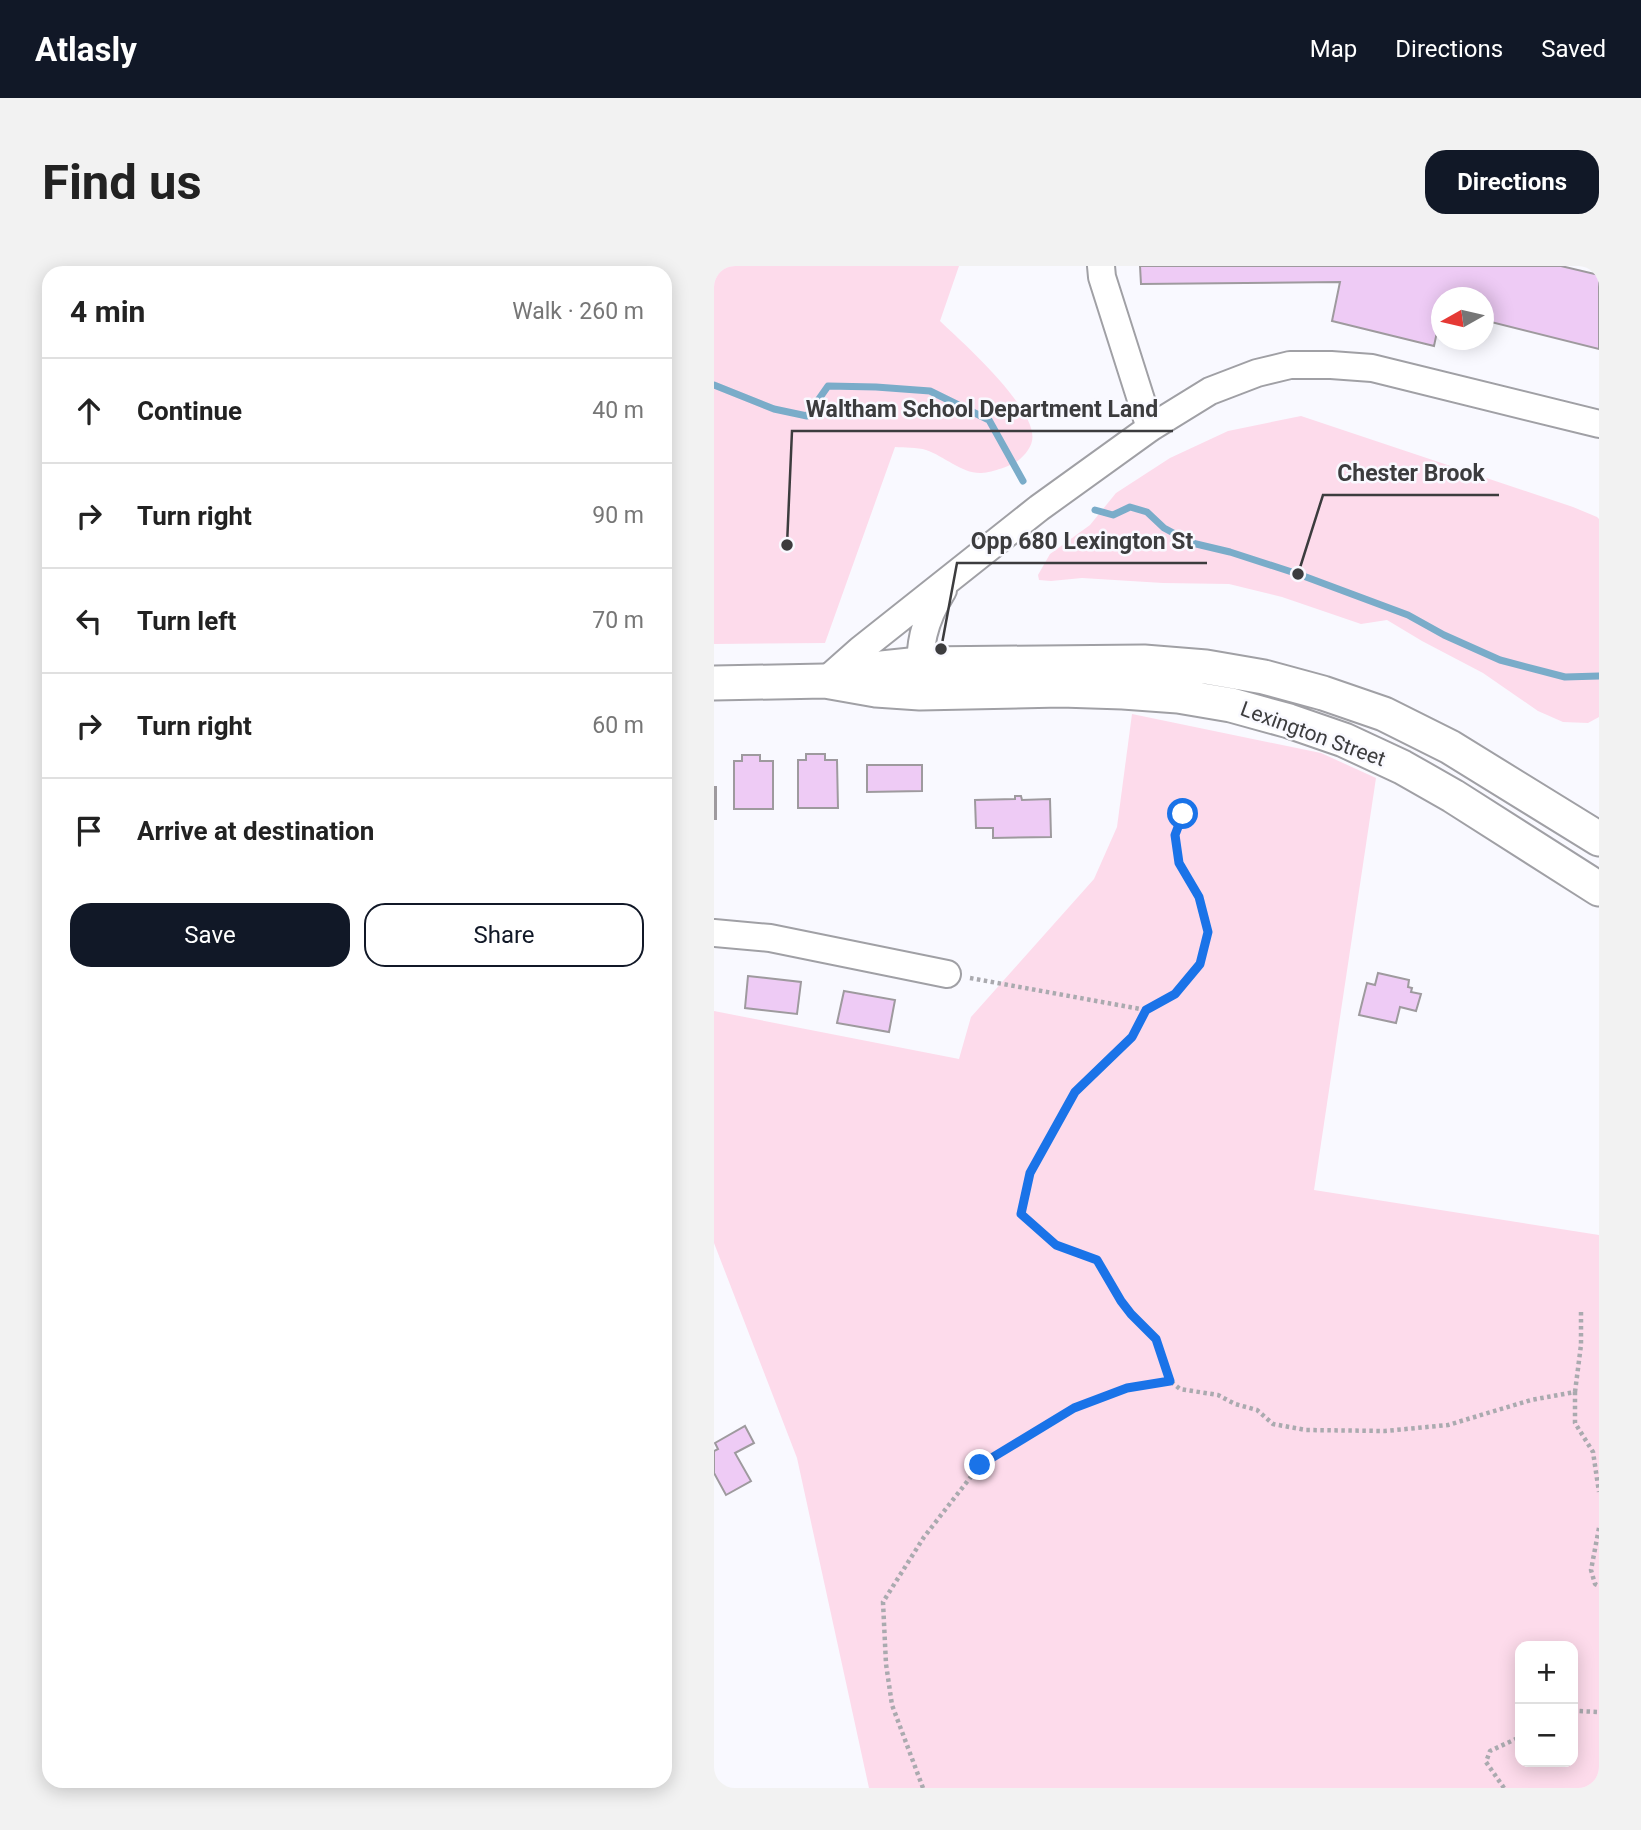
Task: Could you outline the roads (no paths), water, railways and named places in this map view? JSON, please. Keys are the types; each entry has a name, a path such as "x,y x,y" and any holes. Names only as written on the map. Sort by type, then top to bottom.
{"main road":[{"name":"Lexington Street","path":"714,683 825,681 876,690 920,679 1144,662 1206,667 1264,677 1324,693 1384,714 1450,747 1599,839"},
{"name":"Lexington Street","path":"920,679 1178,696 1231,705 1289,721 1344,740 1402,767 1453,796 1599,889"}],"lane":[{"path":"1101,266 1150,428"},
{"path":"825,681 860,650 1039,508 1150,428 1210,391 1257,373 1290,365 1372,368 1599,424"},
{"path":"920,679 923,631 933,606 950,579"},
{"path":"714,933 770,938 947,974"}],"waterway":[{"path":"714,385 774,409 807,416 828,386 930,391 989,420 1023,481"},
{"path":"1095,510 1113,515 1130,507 1147,512 1164,528 1192,543 1298,574 1408,615 1444,635 1500,660 1565,677 1599,676"}],"place":[{"name":"Waltham School Department Land","path":"787,545"},
{"name":"Chester Brook","path":"1298,574"},
{"name":"Opp 680 Lexington St","path":"941,649"}]}
